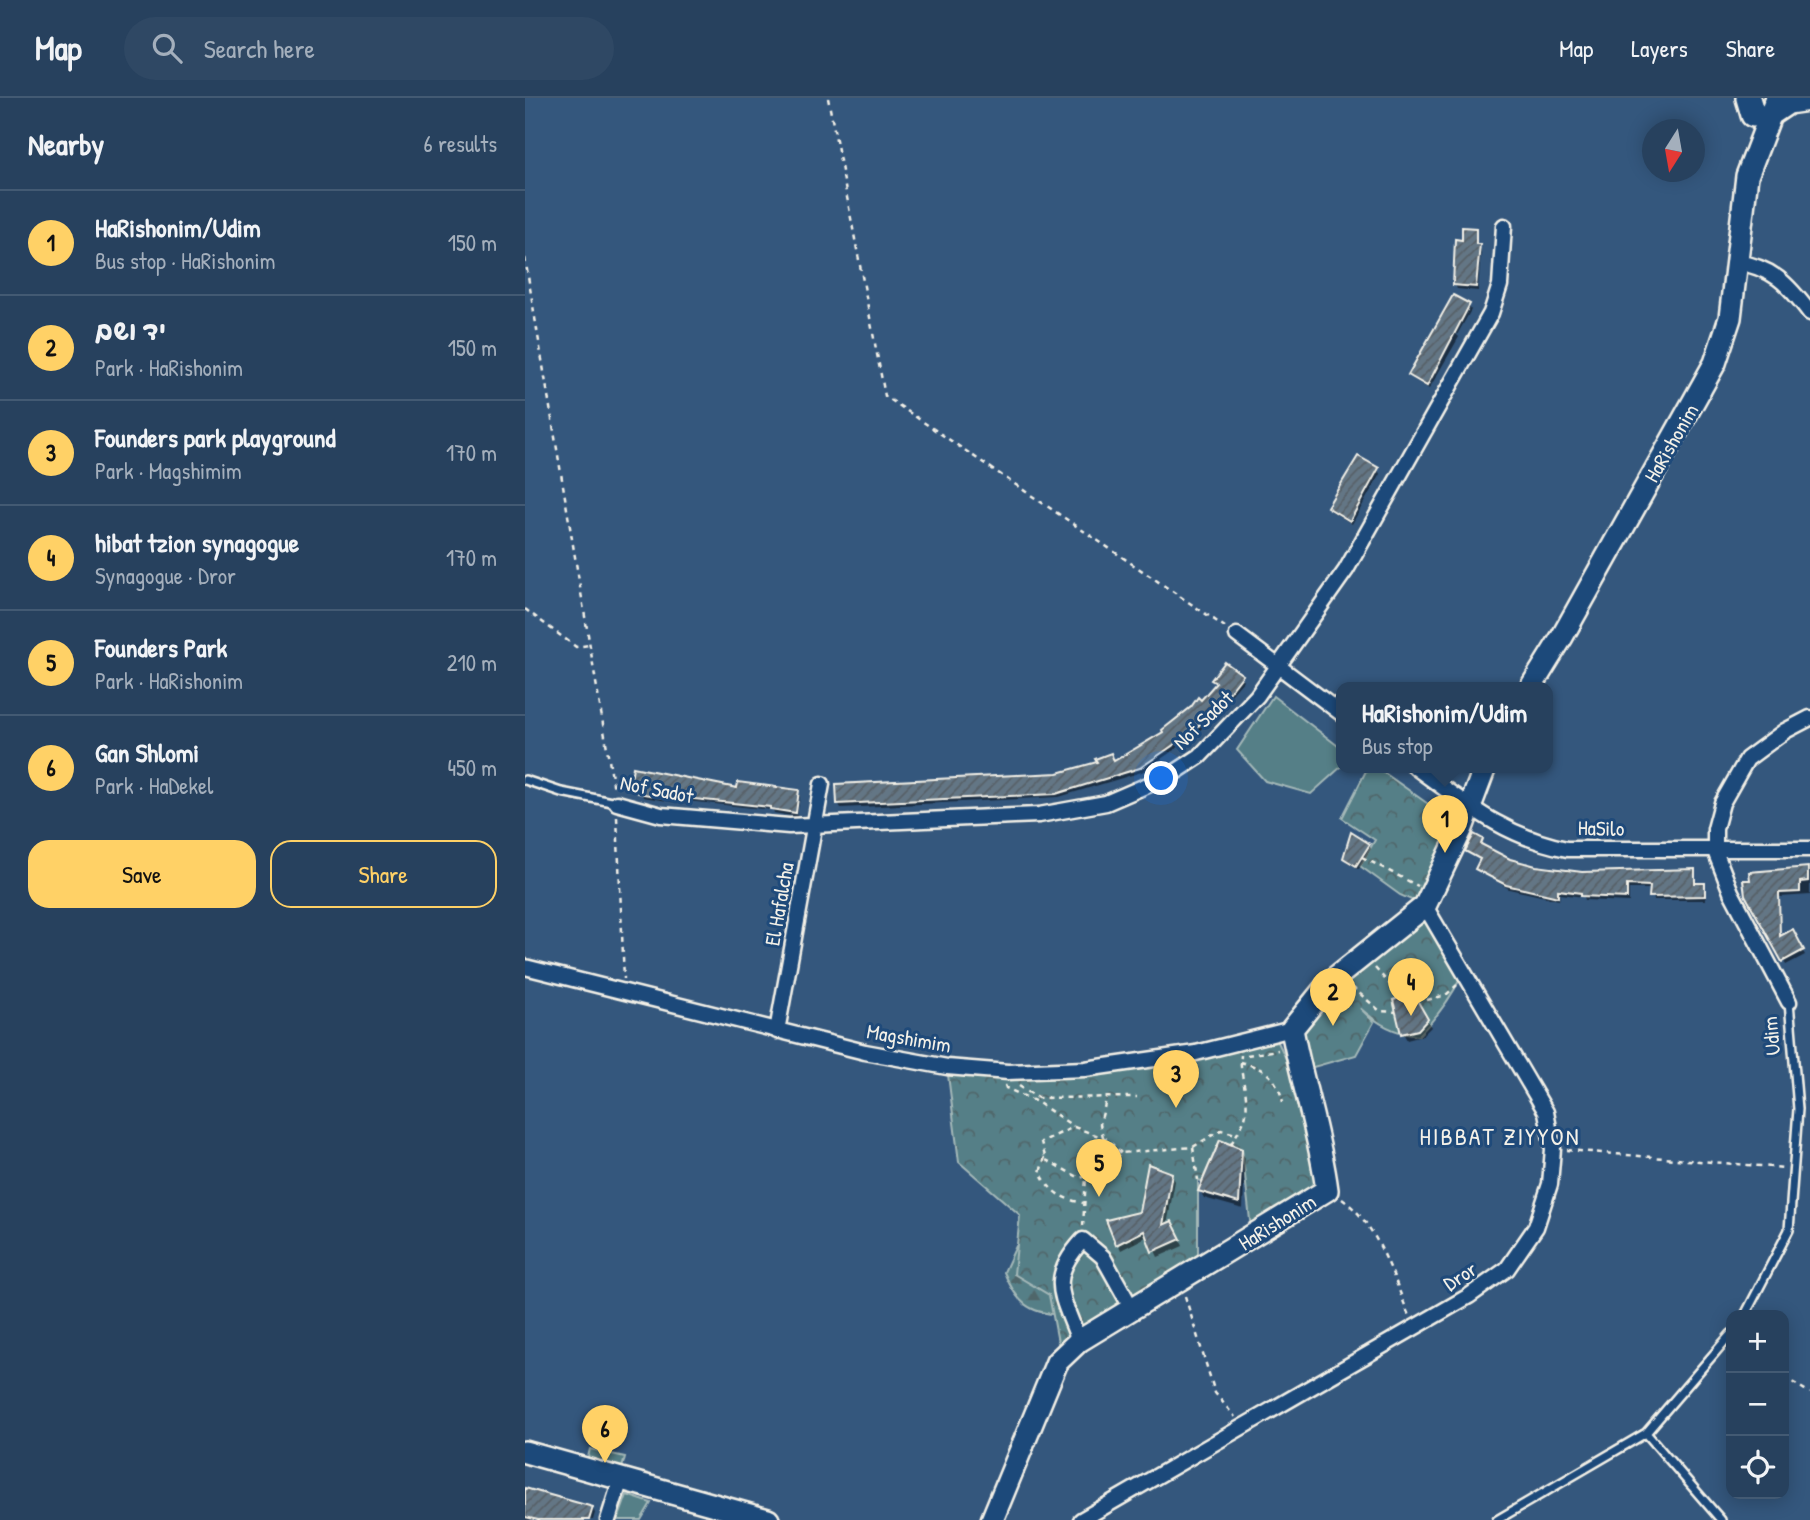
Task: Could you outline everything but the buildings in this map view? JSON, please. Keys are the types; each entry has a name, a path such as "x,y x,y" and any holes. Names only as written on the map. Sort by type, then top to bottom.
{"main road":[{"path":"1761,105 1808,99"}],"street":[{"name":"HaRishonim","path":"1534,682 1715,363 1730,318 1747,176 1761,105"},
{"name":"Nof Sadot","path":"617,803 661,815 815,826 1039,816 1106,803 1171,775 1200,756 1227,731 1277,668 1366,537 1491,313 1500,285 1504,226"},
{"path":"1735,262 1755,264 1780,276 1810,313"},
{"path":"1237,635 1277,668 1336,710"},
{"name":"Udim","path":"1789,1002 1743,917 1715,851 1715,829 1722,803 1747,758 1785,731 1810,718"},
{"name":"HaSilo","path":"1423,773 1468,806 1516,835 1567,849 1810,849"},
{"path":"1292,1029 1310,1004 1339,975 1428,900 1462,828 1482,773"},
{"name":"El Hafalcha","path":"778,1031 822,784"},
{"name":"Dror","path":"1081,1520 1469,1296 1507,1269 1537,1227 1550,1184 1553,1149 1546,1112 1465,974 1428,900"},
{"name":"Magshimim","path":"525,967 865,1052 947,1067 1008,1072 1085,1069 1196,1053 1292,1029"},
{"name":"HaRishonim","path":"992,1520 1057,1362 1079,1341 1181,1282 1327,1190 1320,1144 1300,1071 1292,1029"},
{"path":"1079,1341 1059,1283 1066,1259 1083,1240 1103,1257 1132,1309"},
{"path":"525,1452 768,1520"},
{"path":"608,1520 621,1479"}],"lane":[{"name":"Nof Sadot","path":"525,780 561,792 617,803"},
{"name":"Udim","path":"1748,1310 1789,1230 1798,1109 1789,1002"},
{"path":"1496,1520 1646,1433 1726,1340"},
{"path":"1646,1433 1721,1520"}],"path":[{"path":"828,98 885,396 1237,635"},
{"path":"525,258 617,803 624,991"},
{"path":"525,609 576,647 589,645"},
{"path":"1362,857 1428,900"},
{"path":"1363,956 1401,997"},
{"path":"1427,1000 1446,995 1465,974"},
{"path":"1339,975 1380,1011 1396,1012"},
{"path":"1231,1144 1246,1114 1241,1054 1261,1055 1281,1049"},
{"path":"1240,1062 1260,1067 1275,1080 1283,1102"},
{"path":"1008,1072 1015,1083 1038,1098 1106,1100 1137,1097"},
{"path":"1008,1072 1006,1088 1037,1102 1074,1127 1103,1138 1117,1146 1121,1153"},
{"path":"1103,1138 1100,1124 1106,1100"},
{"path":"1074,1127 1041,1142 1045,1156 1059,1170 1086,1177 1100,1172 1121,1153 1193,1147 1221,1129 1236,1134"},
{"path":"1193,1147 1198,1180"},
{"path":"1553,1149 1793,1169"},
{"path":"1045,1156 1040,1172 1049,1190 1061,1198 1083,1203"},
{"path":"1083,1215 1086,1177"},
{"path":"1327,1190 1346,1200 1364,1222 1415,1328"},
{"path":"1181,1282 1215,1393 1231,1409 1242,1429"},
{"path":"1789,1380 1810,1393"}],"green space":[{"path":"1273,696 1336,744 1336,771 1311,794 1265,781 1237,750"},
{"path":"1365,773 1384,773 1462,828 1425,906 1400,895 1360,866 1375,840 1342,818"},
{"path":"1428,912 1461,977 1437,1015 1418,1036 1387,1027 1360,1008 1374,1022 1356,1055 1299,1071 1292,1029 1330,982"},
{"path":"1278,1042 1312,1113 1327,1190 1252,1238 1242,1149 1220,1140 1202,1181 1198,1180 1198,1271 1061,1358 1049,1295 1014,1274 1020,1215 959,1162 947,1067 1024,1077"},
{"path":"1038,1237 1061,1315 1040,1312 1025,1304 1014,1292 1004,1272 1016,1246"},
{"path":"590,1449 625,1457 619,1479 585,1469"},
{"path":"627,1495 651,1503 641,1520 618,1520"}],"place":[{"name":"HaRishonim/Udim","path":"1445,853"},
{"name":"hibat tzion synagogue","path":"1411,1016"},
{"name":"יד ושם","path":"1333,1026"},
{"name":"Founders park playground","path":"1176,1108"},
{"name":"Founders Park","path":"1099,1197"},
{"name":"Gan Shlomi","path":"605,1463"}],"district":[{"name":"HIBBAT ZIYYON","path":"1500,1136"}]}
